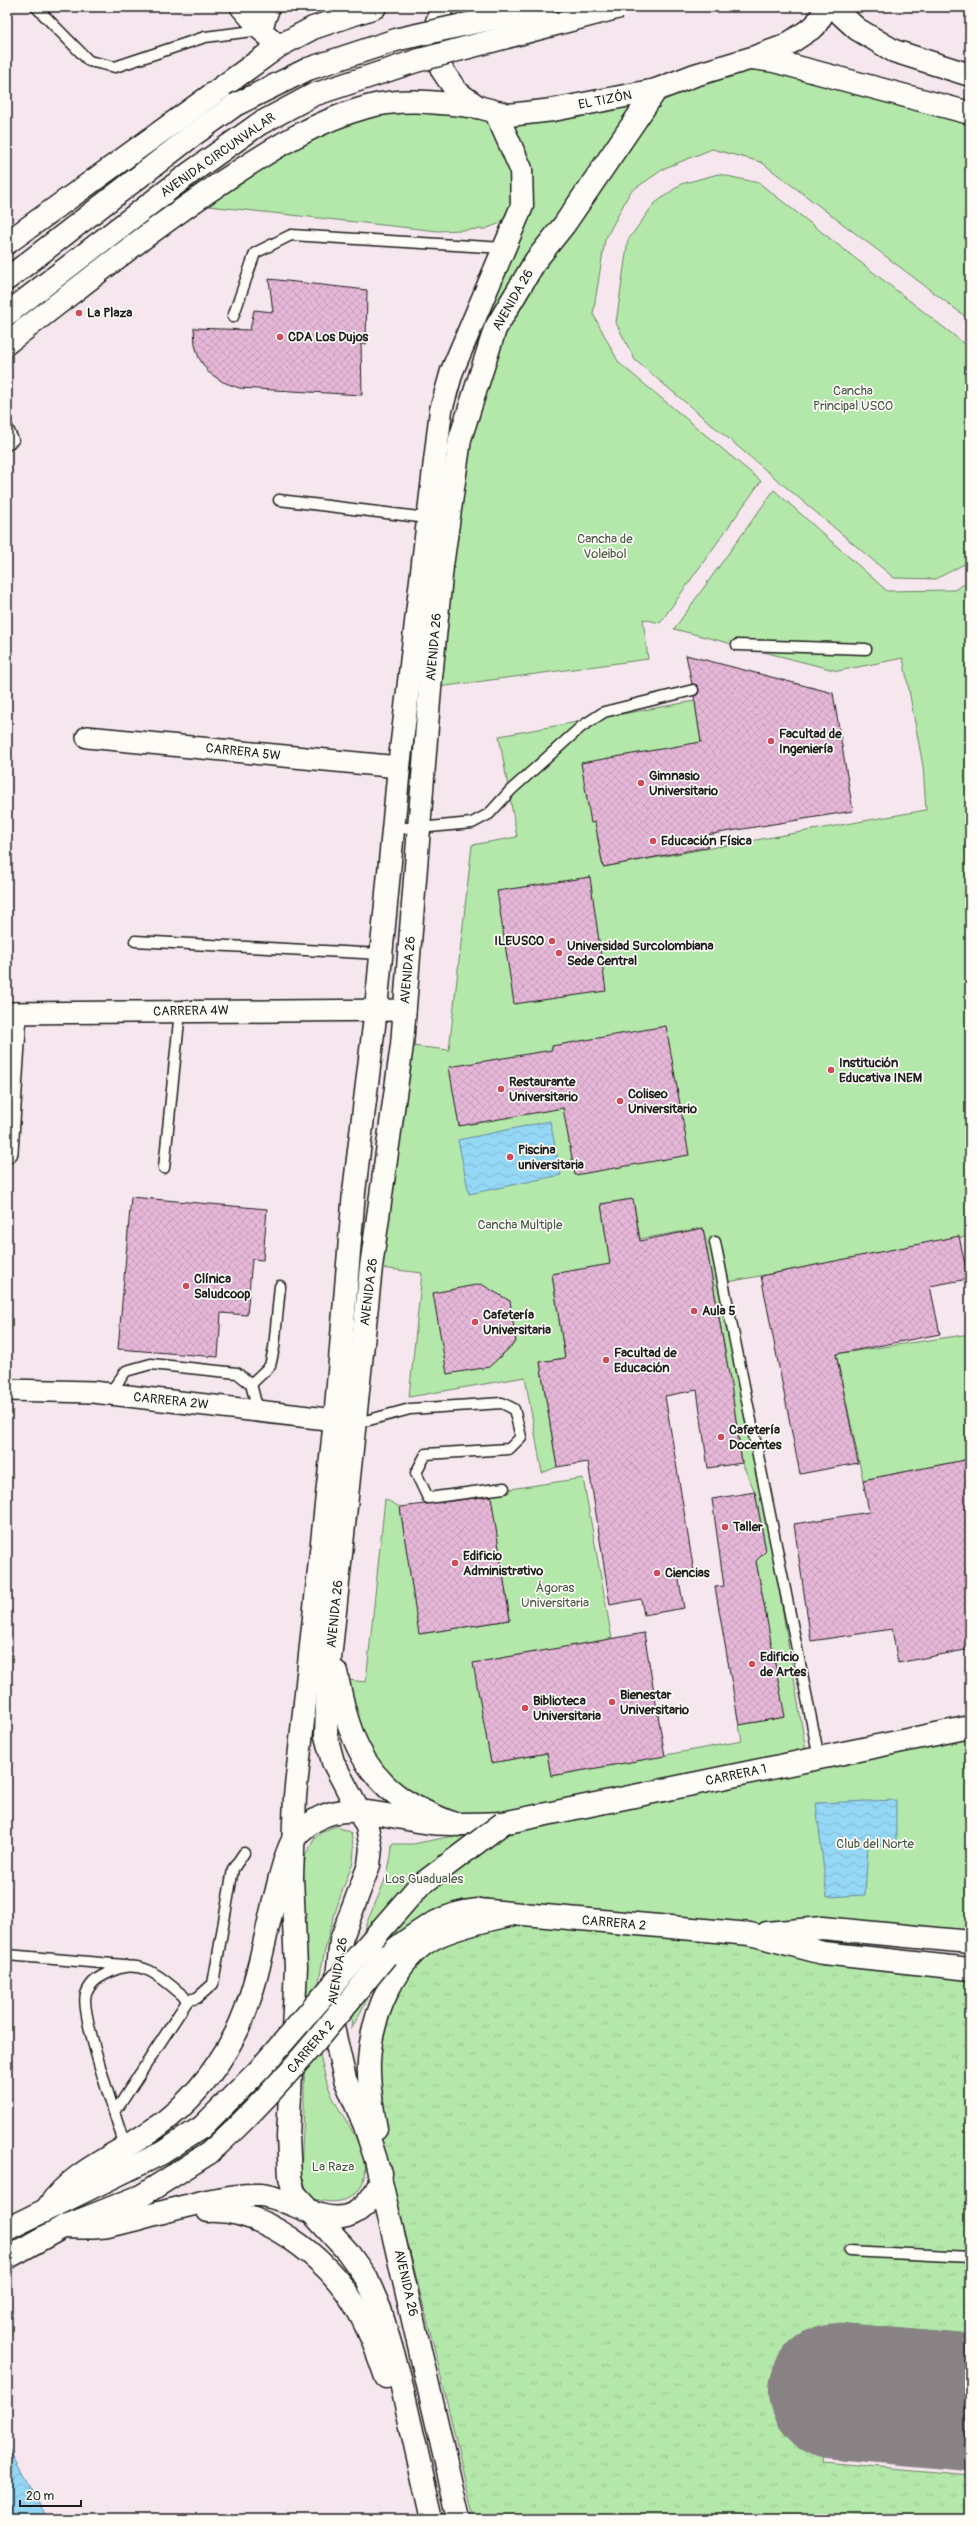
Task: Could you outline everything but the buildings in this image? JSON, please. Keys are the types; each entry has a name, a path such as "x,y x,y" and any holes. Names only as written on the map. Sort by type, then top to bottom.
{"main road":[{"path":"7,243 279,46 313,28 375,7"},
{"path":"442,7 435,28 435,46 442,70 457,92 487,110"},
{"name":"AVENIDA CIRCUNVALAR","path":"7,279 193,135 235,105 308,69 399,40 544,7"},
{"name":"AVENIDA CIRCUNVALAR","path":"7,314 190,173 259,124 313,95 416,61 620,7"},
{"name":"EL TIZÓN","path":"7,343 190,204 278,145 325,122 368,107 421,100 487,110 509,115 553,110 656,90 695,75 752,58 785,46 815,26 827,7"},
{"path":"833,7 857,29 894,51 970,75"},
{"path":"752,58 774,61 970,113"},
{"name":"AVENIDA 26","path":"432,2519 399,2374 380,2309 367,2279 347,2251 306,2209 294,2193 290,2177 288,2137 296,1967 292,1843 300,1738 344,1422 405,1010 441,574 460,439 495,329 536,260 564,225 656,90"},
{"name":"AVENIDA 26","path":"459,2519 380,2178 366,2126 345,2079 334,2040 332,2023 341,1940 368,1865 371,1848 367,1827 333,1762 326,1736 326,1714 344,1422 354,1192 376,1009 399,767 427,518 441,410 452,371 522,206 521,169 487,110"},
{"path":"331,1647 345,1714 361,1758 388,1788 412,1806 457,1825"},
{"name":"CARRERA 1","path":"292,1843 301,1830 328,1813 358,1810 402,1819 457,1825 502,1823 970,1727"},
{"name":"CARRERA 2","path":"7,2229 48,2207 162,2153 202,2127 259,2070 418,1887 502,1823"},
{"path":"48,2207 59,2191 165,2121 191,2098 214,2070 236,2032 250,1999 278,1884 292,1843"},
{"name":"CARRERA 2","path":"7,2258 38,2239 63,2227 141,2196 209,2153 242,2123 275,2087 386,1956 439,1918 459,1912 478,1910 750,1934 822,1928 970,1942"},
{"path":"63,2227 106,2227 219,2200 260,2195 326,2216 348,2216 359,2210 366,2204 376,2190 380,2178 380,2154 371,2099 369,2062 372,2033 387,1993 409,1956 437,1936 476,1923 514,1914"},
{"name":"CARRERA 2","path":"750,1934 823,1953 970,1969"},
{"path":"156,2214 217,2210 250,2216 271,2225 295,2242 334,2277 352,2301 367,2326 384,2372 398,2428 424,2483"}],"street":[{"path":"241,7 261,30 279,46"},
{"path":"261,30 269,7"},
{"name":"CARRERA 5W","path":"88,737 399,767"},
{"name":"CARRERA 4W","path":"12,1013 376,1009 405,1010"},
{"path":"7,1152 12,1013"},
{"name":"CARRERA 2W","path":"7,1390 60,1390 109,1394 344,1422"}],"lane":[{"path":"36,7 89,61 115,68 205,37 261,30"},
{"path":"233,317 255,253 291,235 504,248"},
{"path":"7,426 13,440 7,445"},
{"path":"279,500 427,518"},
{"path":"737,645 866,649"},
{"path":"393,828 419,828 472,823 489,814 511,790 581,727 604,712 693,690"},
{"path":"135,941 381,954"},
{"path":"164,1168 180,1011"},
{"path":"715,1242 819,1758"},
{"path":"251,1384 270,1366 274,1348 280,1286"},
{"path":"109,1394 126,1371 151,1364 237,1373 251,1384 258,1411"},
{"path":"344,1422 410,1409 502,1403 514,1409 521,1437 509,1449 426,1454 416,1473 428,1498 504,1488"},
{"path":"115,2112 188,2000 197,1998 213,1984 233,1869 244,1853"},
{"path":"7,1955 124,1965 153,1971 188,2000"},
{"path":"124,1965 94,1979 85,1996 93,2043 125,2147"},
{"path":"849,2251 970,2257"}],"green space":[{"name":"Cancha de Voleibol","path":"751,51 970,114 970,320 761,162 712,149 665,168 630,192 605,240 593,314 619,363 761,481 660,623 643,619 648,659 431,688 443,567 493,327 479,311 509,215 498,224 485,229 438,231 190,204 368,107 553,110"},
{"name":"Cancha Principal USCO","path":"718,174 759,183 970,348 970,561 936,579 894,578 635,360 616,323 628,240 654,204 681,184"},
{"path":"774,490 887,591 954,590 970,581 970,1236 728,1282 807,1757 970,1727 970,1945 514,1914 487,1898 463,1902 396,1945 351,2030 354,1976 359,1945 388,1871 392,1844 413,1844 499,1827 423,1807 358,1749 326,1712 329,1678 366,1682 385,1499 400,1507 420,1634 510,1620 490,1492 583,1478 612,1639 474,1663 491,1763 547,1753 552,1776 742,1741 739,1725 784,1717 756,1561 766,1551 755,1492 742,1463 731,1385 703,1228 640,1239 633,1199 601,1204 622,1337 590,1268 552,1274 565,1358 540,1362 557,1467 542,1473 525,1377 409,1397 422,1273 372,1267 402,1045 449,1050 472,845 517,837 499,736 695,701 715,834 597,835 603,867 926,810 923,766 903,658 838,671 674,629"},
{"path":"970,1334 970,1459 863,1480 836,1354"},
{"name":"La Raza","path":"336,1826 351,1833 354,1850 353,1862 326,1946 320,1975 317,2004 317,2033 322,2062 330,2091 358,2143 364,2165 364,2176 362,2185 358,2192 345,2200 329,2202 312,2198 306,2188 301,2172 304,2109 305,1940 303,1873 306,1854 315,1838 323,1831"},
{"path":"514,1914 970,1969 970,2335 839,2323 822,2462 970,2475 970,2519 474,2519 435,2351 371,2099 387,1993 437,1936"}],"water":[{"name":"Piscina universitaria","path":"550,1121 561,1175 469,1194 458,1140"},
{"path":"896,1800 896,1845 868,1846 865,1895 827,1897 816,1803"},
{"path":"7,2445 12,2455 48,2519 7,2519"}],"runway":[{"path":"837,2391 970,2403"}],"place":[{"name":"La Plaza","path":"79,313"},
{"name":"CDA Los Dujos","path":"280,337"},
{"name":"Facultad de Ingeniería","path":"771,741"},
{"name":"Gimnasio Universitario","path":"641,783"},
{"name":"Educación Física","path":"653,841"},
{"name":"ILEUSCO","path":"552,941"},
{"name":"Universidad Surcolombiana Sede Central","path":"559,953"},
{"name":"Institución Educativa INEM","path":"831,1070"},
{"name":"Restaurante Universitario","path":"501,1089"},
{"name":"Coliseo Universitario","path":"620,1101"},
{"name":"Piscina universitaria","path":"510,1157"},
{"name":"Clínica Saludcoop","path":"186,1286"},
{"name":"Aula 5","path":"694,1311"},
{"name":"Cafetería Universitaria","path":"475,1322"},
{"name":"Facultad de Educación","path":"606,1360"},
{"name":"Cafetería Docentes","path":"721,1437"},
{"name":"Taller","path":"725,1527"},
{"name":"Edificio Administrativo","path":"455,1563"},
{"name":"Ciencias","path":"657,1573"},
{"name":"Edificio de Artes","path":"752,1664"},
{"name":"Bienestar Universitario","path":"612,1702"},
{"name":"Biblioteca Universitaria","path":"525,1708"}],"park label":[{"name":"Cancha Multiple","path":"520,1225"},
{"name":"Ágoras Universitaria","path":"555,1596"},
{"name":"Club del Norte","path":"875,1844"},
{"name":"Los Guaduales","path":"424,1879"}]}
